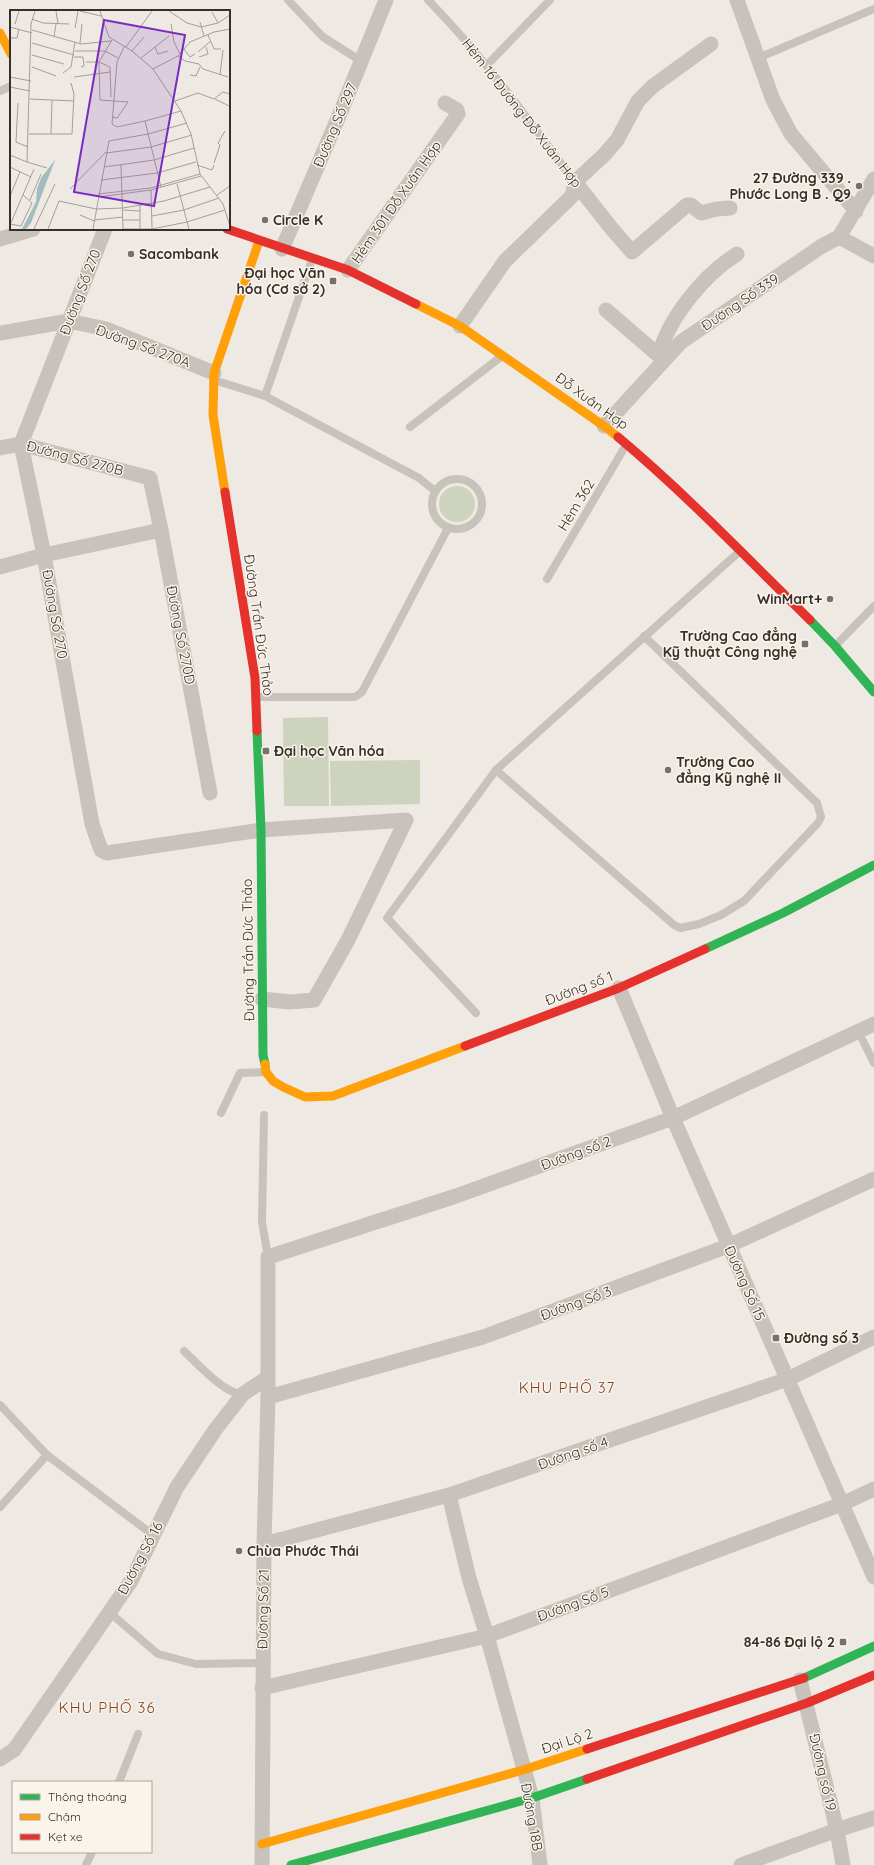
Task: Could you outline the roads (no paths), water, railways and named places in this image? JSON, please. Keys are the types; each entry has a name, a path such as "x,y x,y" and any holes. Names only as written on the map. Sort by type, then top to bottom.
{"street":[{"name":"Đường Số 297","path":"282,249 386,0"},
{"path":"738,0 773,100 792,134 856,211"},
{"path":"0,33 10,52"},
{"path":"460,326 505,261 572,196 575,182 604,155 617,140 638,101 653,86 711,44"},
{"name":"Hẻm 301 Đỗ Xuân Hợp","path":"348,270 458,114 457,110 445,103"},
{"name":"Đường Số 339","path":"604,426 661,358 681,342 822,246 839,237 874,179"},
{"name":"Hẻm 16 Đường Đỗ Xuân Hợp","path":"575,182 632,252 687,205 691,205 702,213 717,209 730,208"},
{"path":"0,239 30,230"},
{"name":"Đường Số 270","path":"105,230 21,444 44,554 92,824 100,850 107,853 261,830 406,820 348,940 314,1000 290,1002 262,999"},
{"name":"Đỗ Xuân Hợp","path":"230,230 282,249 348,270 460,326 604,426 627,444 690,500 835,646 874,692"},
{"path":"839,237 874,256"},
{"name":"Đường Trần Đức Thảo","path":"259,240 214,376 213,415 255,678 261,830 263,1055 266,1072"},
{"path":"661,358 663,340 678,311 709,278 737,254"},
{"path":"606,310 661,358"},
{"name":"Đường Số 270A","path":"0,332 69,321 106,330 214,376"},
{"name":"Đường Số 270B","path":"0,448 21,444 150,478"},
{"name":"Đường Số 270D","path":"150,478 210,793"},
{"path":"0,568 44,554 161,530"},
{"name":"Đường số 1","path":"266,1072 273,1081 306,1097 333,1096 620,988 783,913 874,865"},
{"name":"Đường Số 15","path":"620,988 673,1118 728,1246 788,1379 874,1577"},
{"name":"Đường số 2","path":"268,1258 456,1196 673,1118 874,1024"},
{"name":"Đường Số 3","path":"268,1397 483,1338 728,1246 874,1179"},
{"name":"Đường Số 21","path":"262,1865 262,1688 268,1397 268,1258"},
{"name":"Đường số 4","path":"264,1544 449,1495 788,1379 874,1337"},
{"name":"Đường Số 16","path":"0,1759 14,1750 130,1581 177,1487 215,1430 244,1394 267,1378"},
{"name":"Đường Số 5","path":"262,1688 487,1636 842,1504 874,1488"},
{"name":"Đường 18B","path":"449,1495 469,1578 487,1636 532,1798 540,1865"},
{"name":"Đại Lộ 2","path":"262,1844 523,1770 800,1680 874,1646"},
{"path":"291,1865 532,1798 807,1703 874,1675"},
{"name":"Đường số 19","path":"800,1680 807,1703 837,1830 843,1865"},
{"path":"741,1865 874,1818"}],"lane":[{"path":"288,0 323,37 361,62"},
{"name":"Hẻm 16 Đường Đỗ Xuân Hợp","path":"428,0 458,30 487,65 575,182"},
{"path":"487,65 550,0"},
{"path":"758,58 874,9"},
{"path":"0,91 10,86"},
{"path":"265,396 312,259"},
{"path":"410,428 503,355"},
{"path":"214,376 265,396 419,478 435,491"},
{"name":"Hẻm 362","path":"547,578 627,444"},
{"path":"458,479 474,485 482,500 482,509 479,517 466,528 448,528 442,524 433,512 432,505 435,491 441,484 449,480 458,479"},
{"path":"255,697 355,698 362,692 448,528"},
{"path":"476,1013 387,918 496,770 740,551"},
{"path":"835,646 874,606"},
{"path":"496,770 674,925 680,928 699,924 721,915 744,901 818,823 821,817 820,810 817,803 644,636"},
{"path":"859,1032 874,1063"},
{"path":"221,1113 240,1073 266,1072"},
{"path":"264,1115 262,1222 268,1258"},
{"path":"184,1351 206,1372 226,1387 236,1394 244,1394"},
{"path":"0,1405 47,1455 153,1535"},
{"path":"0,1507 47,1455"},
{"path":"109,1612 158,1654 196,1664 263,1663"},
{"path":"119,1781 138,1734"},
{"path":"86,1865 92,1853"}],"place":[{"name":"27 Đường 339 . Phước Long B . Q9","path":"859,186"},
{"name":"Circle K","path":"265,220"},
{"name":"Sacombank","path":"131,254"},
{"name":"Đại học Văn hóa (Cơ sở 2)","path":"333,281"},
{"name":"WinMart+","path":"830,599"},
{"name":"Trường Cao đẳng Kỹ thuật Công nghệ","path":"805,644"},
{"name":"Đại học Văn hóa","path":"266,751"},
{"name":"Trường Cao đẳng Kỹ nghệ II","path":"668,770"},
{"name":"Đường số 3","path":"776,1338"},
{"name":"Chùa Phước Thái","path":"239,1551"},
{"name":"84-86 Đại lộ 2","path":"843,1642"}],"district":[{"name":"KHU PHỐ 37","path":"567,1387"},
{"name":"KHU PHỐ 36","path":"107,1707"}]}
